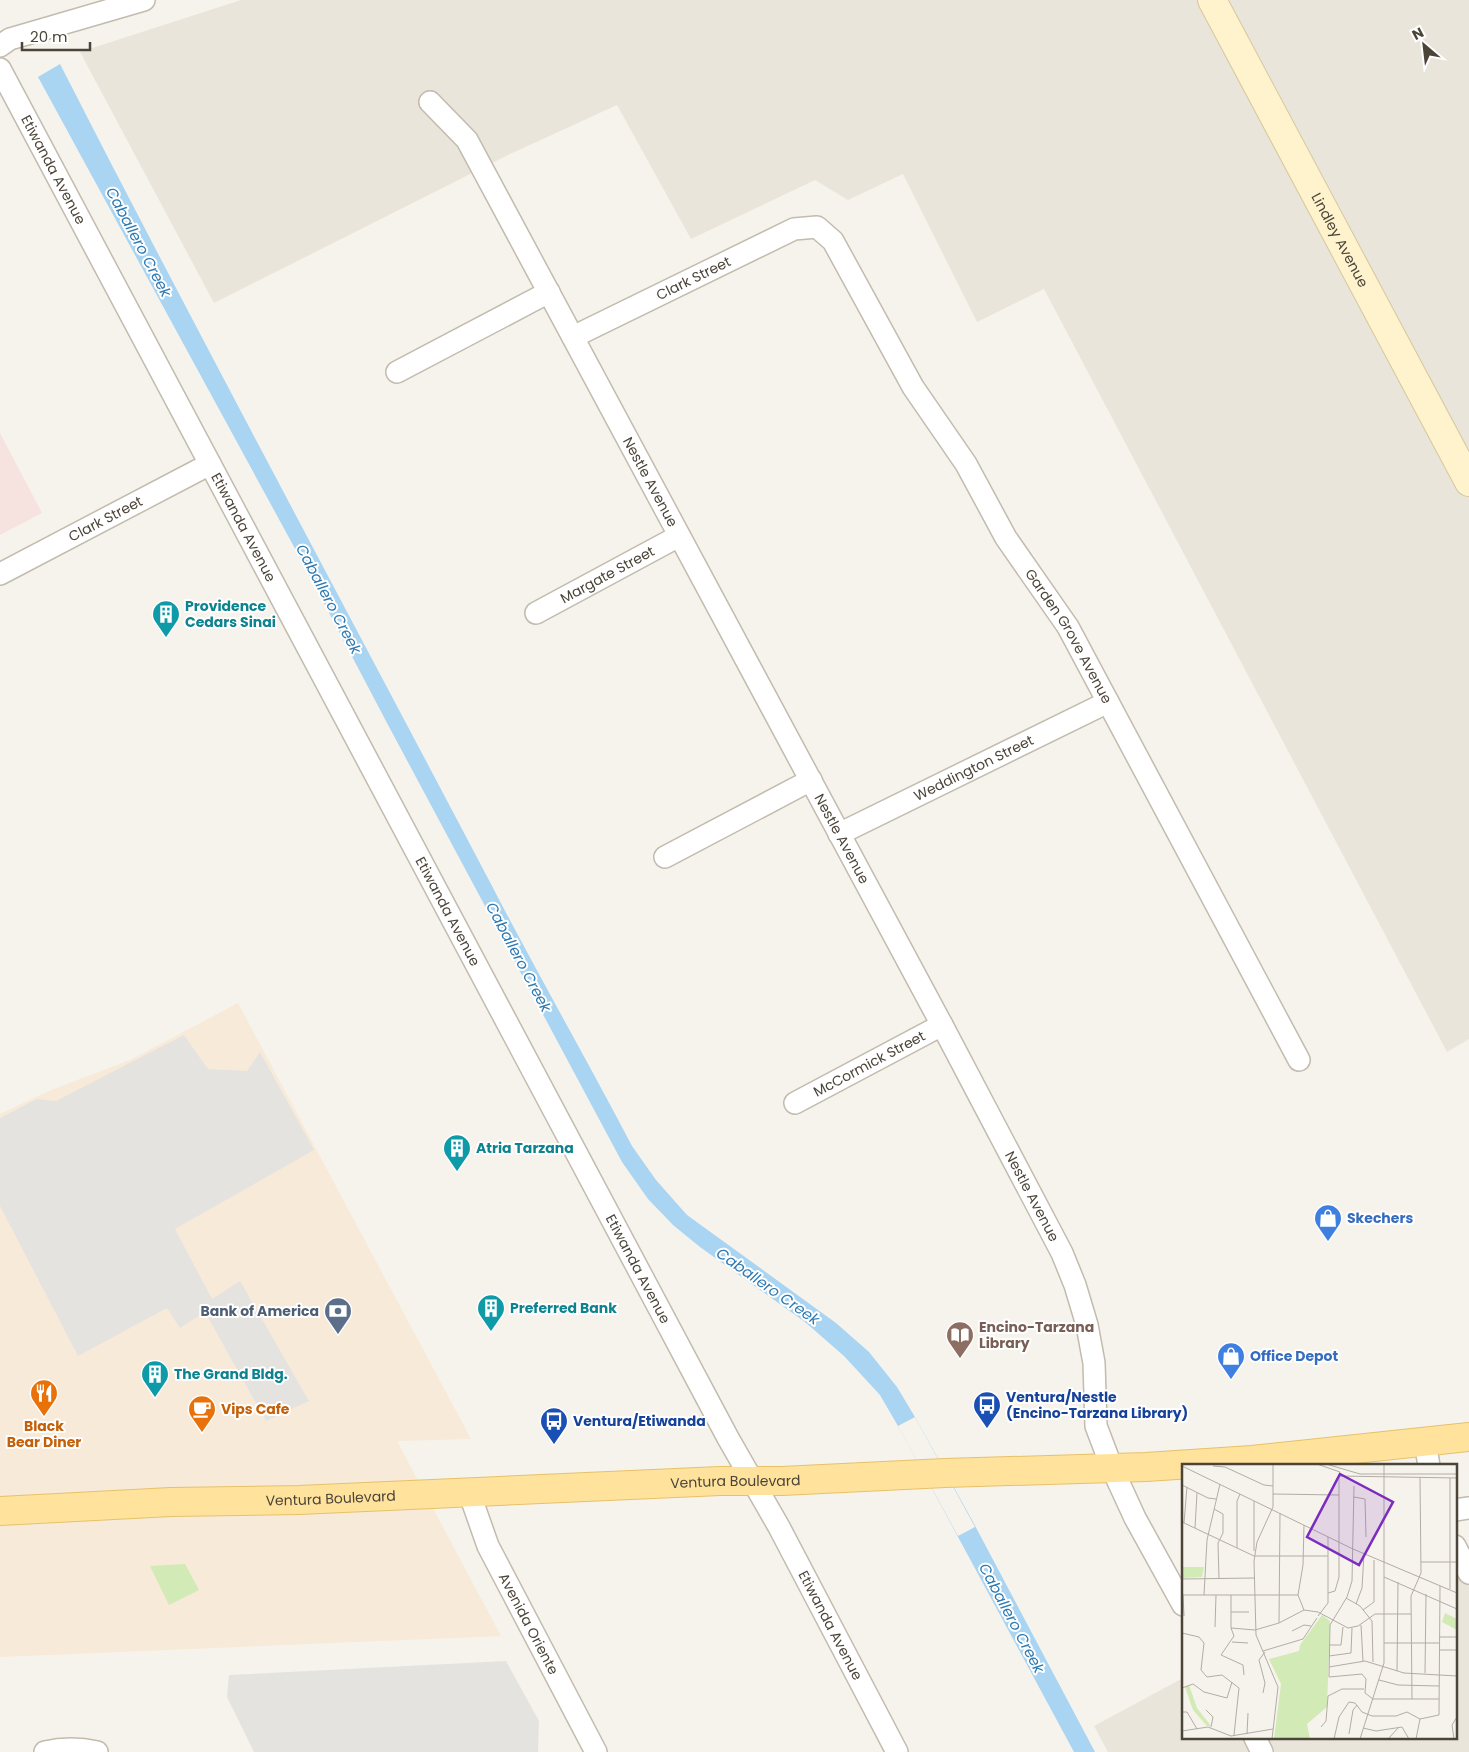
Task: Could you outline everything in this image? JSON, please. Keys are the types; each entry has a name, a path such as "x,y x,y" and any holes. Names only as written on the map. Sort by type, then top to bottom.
{"main road":[{"name":"Lindley Avenue","path":"1212,0 1469,482"},
{"name":"Ventura Boulevard","path":"0,1511 171,1502 299,1500 720,1481 754,1482 1427,1454 1469,1437"}],"street":[{"path":"0,46 10,39 144,0"},
{"name":"Etiwanda Avenue","path":"0,69 728,1438 754,1482 898,1752"},
{"name":"Nestle Avenue","path":"430,102 467,140 942,1025 1062,1253 1076,1285 1087,1325 1094,1363 1096,1426 1112,1468 1136,1518 1182,1603"},
{"name":"Clark Street","path":"573,337 794,229 817,227"},
{"name":"Garden Grove Avenue","path":"817,227 833,241 913,387 966,464 1006,538 1068,627 1299,1060"},
{"path":"397,372 549,292"},
{"name":"Clark Street","path":"0,574 210,464"},
{"name":"Margate Street","path":"536,613 679,536"},
{"name":"Weddington Street","path":"839,834 1108,702"},
{"path":"665,857 811,780"},
{"name":"McCormick Street","path":"796,1103 942,1025"},
{"name":"Avenida Oriente","path":"469,1492 488,1546 596,1752"},
{"path":"1456,1510 1469,1508"},
{"path":"1456,1548 1469,1572"},
{"path":"1256,1740 1262,1752"},
{"path":"45,1752 56,1749 83,1748 97,1752"}],"shaded area":[{"path":"241,0 1469,0 1469,1039 1447,1052 1044,289 977,322 903,174 848,200 815,180 691,239 617,105 510,154 214,303 80,52"},
{"path":"0,433 42,513 0,535"},
{"path":"238,1003 471,1439 397,1441 501,1636 0,1657 0,1114 51,1090 130,1060"},
{"path":"184,1035 208,1069 247,1071 260,1052 314,1150 175,1229 212,1299 240,1281 309,1401 266,1421 205,1312 180,1328 167,1308 78,1356 0,1206 0,1118 37,1099 56,1101"},
{"path":"1456,1546 1469,1546 1469,1752 1108,1752 1094,1726 1182,1679 1182,1740 1456,1740"},
{"path":"506,1661 539,1721 538,1752 254,1752 227,1697 229,1675"}],"green space":[{"path":"185,1564 199,1590 169,1605 150,1566"}],"water":[{"name":"Caballero Creek","path":"60,64 509,919 632,1146 656,1180 687,1215 836,1323 869,1352 897,1387 972,1520 1095,1752 1074,1752 880,1395 844,1356 805,1322 700,1247 673,1225 648,1199 622,1162 305,567 38,77"}],"pier":[{"path":"915,1417 975,1527 958,1536 898,1426"}],"place":[{"name":"Providence Cedars Sinai","path":"166,638"},
{"name":"Atria Tarzana","path":"457,1172"},
{"name":"Skechers","path":"1328,1242"},
{"name":"Preferred Bank","path":"491,1332"},
{"name":"Bank of America","path":"338,1335"},
{"name":"Encino-Tarzana Library","path":"960,1359"},
{"name":"Office Depot","path":"1231,1380"},
{"name":"The Grand Bldg.","path":"155,1398"},
{"name":"Black Bear Diner","path":"44,1417"},
{"name":"Ventura/Nestle (Encino-Tarzana Library)","path":"987,1429"},
{"name":"Vips Cafe","path":"202,1433"},
{"name":"Ventura/Etiwanda","path":"554,1445"}]}
